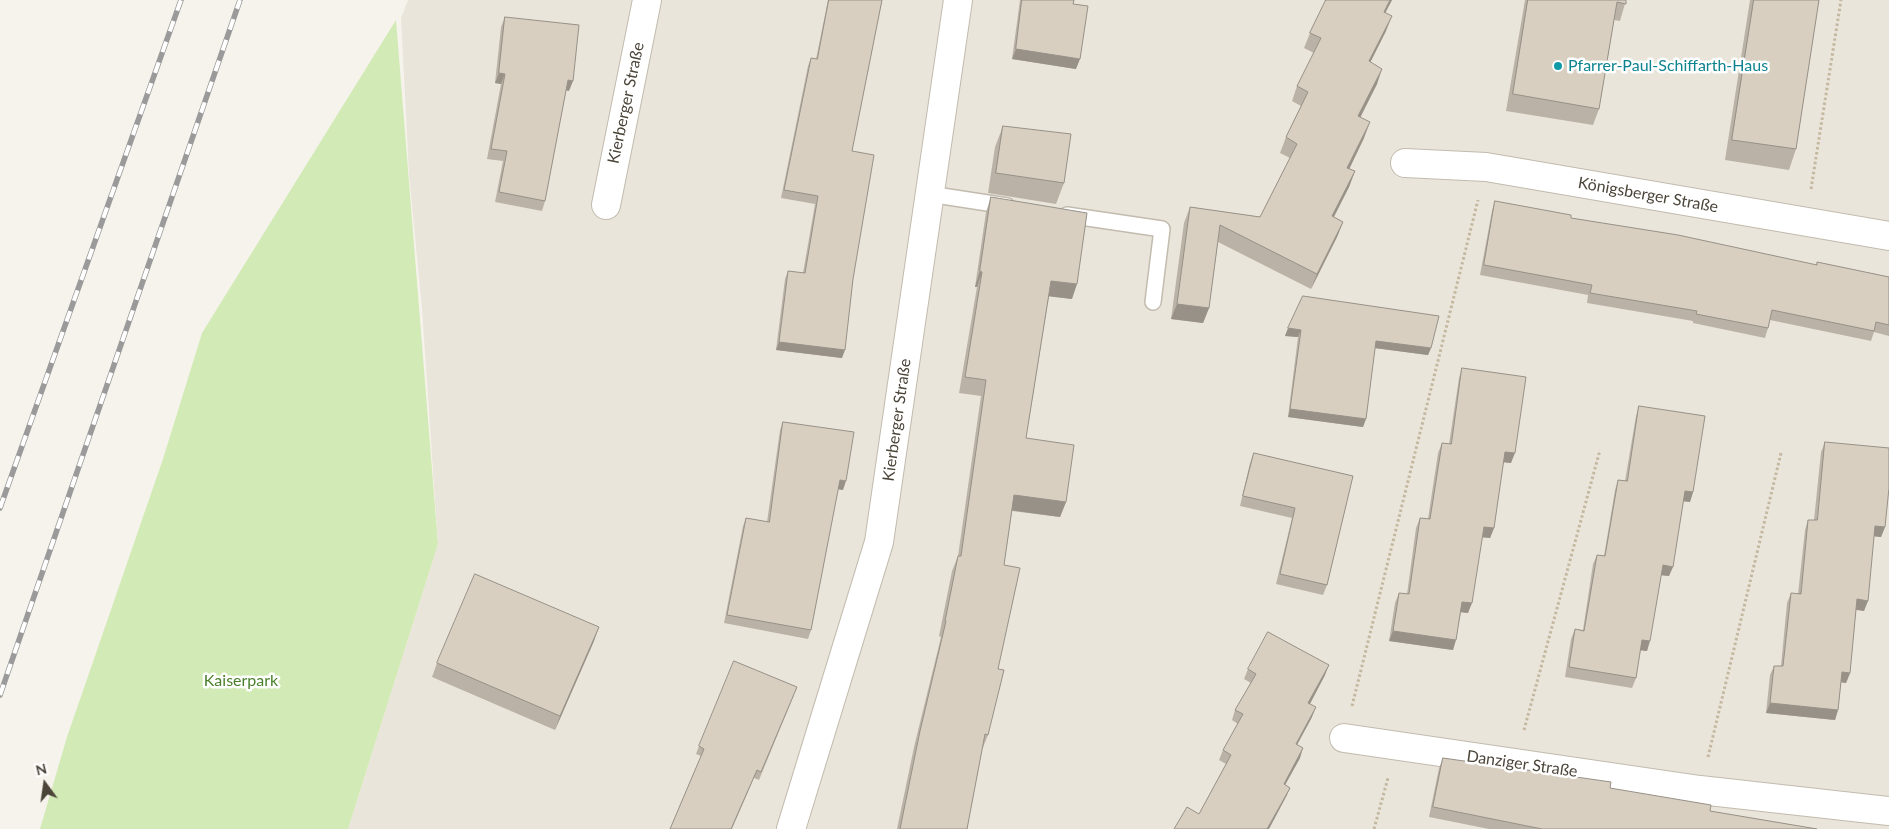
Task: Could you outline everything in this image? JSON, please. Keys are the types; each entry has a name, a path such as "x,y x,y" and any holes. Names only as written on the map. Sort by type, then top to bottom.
{"street":[{"name":"Kierberger Straße","path":"606,205 647,0"},
{"name":"Kierberger Straße","path":"791,829 879,542 958,0"},
{"name":"Königsberger Straße","path":"1405,163 1486,167 1889,236"},
{"name":"Danziger Straße","path":"1344,738 1700,790 1889,811"}],"lane":[{"path":"930,194 1026,209"},
{"path":"1056,213 1162,229 1153,302"}],"path":[{"path":"1806,222 1841,0"},
{"path":"1344,738 1486,167"},
{"path":"1515,763 1600,450"},
{"path":"1700,790 1781,453"},
{"path":"1374,829 1396,746"}],"shaded area":[{"path":"408,0 1889,0 1889,829 348,829 438,544 422,309 409,174 401,18"}],"green space":[{"name":"Kaiserpark","path":"396,20 438,544 348,829 40,829 67,737 163,459 202,333"}],"building":[{"path":"829,0 882,0 852,151 874,155 853,279 845,350 779,342 788,271 805,273 818,196 784,190 811,58 817,59"},
{"path":"1022,0 1074,0 1073,4 1088,6 1080,59 1016,49"},
{"path":"1326,0 1390,0 1384,12 1392,16 1369,61 1382,69 1358,116 1370,122 1347,168 1355,171 1332,216 1343,222 1317,274 1220,225 1209,308 1177,304 1190,207 1260,217 1297,144 1286,137 1308,92 1297,86 1321,38 1310,33"},
{"name":"Pfarrer-Paul-Schiffarth-Haus","path":"1528,0 1626,0 1626,4 1617,2 1599,109 1513,94"},
{"path":"1754,0 1819,0 1796,149 1732,140"},
{"path":"505,17 579,25 573,81 568,80 545,201 499,192 507,151 491,149 505,74 499,73"},
{"path":"1003,126 1071,134 1064,183 996,173"},
{"path":"991,197 1087,213 1077,284 1051,281 1026,438 1074,445 1066,502 1014,495 1004,565 1020,568 998,669 1004,670 988,735 985,734 967,829 900,829 920,731 946,621 958,556 961,556 986,380 965,377 982,272 980,271"},
{"path":"1495,201 1571,215 1571,218 1678,235 1817,265 1817,262 1889,277 1889,325 1876,322 1874,331 1772,310 1768,328 1696,314 1697,311 1590,293 1592,285 1484,265"},
{"path":"1303,296 1439,316 1431,348 1376,341 1366,419 1290,409 1301,330 1288,328"},
{"path":"1462,368 1526,377 1515,453 1505,452 1494,528 1484,527 1472,603 1462,602 1456,640 1393,631 1399,593 1409,594 1420,518 1430,519 1442,443 1451,444"},
{"path":"1639,406 1705,416 1693,492 1685,491 1673,567 1663,565 1650,641 1642,640 1636,678 1569,667 1575,629 1584,631 1597,555 1605,556 1618,480 1627,481"},
{"path":"783,422 854,432 846,481 840,480 811,630 727,615 746,518 769,522"},
{"path":"1825,442 1889,448 1889,488 1885,527 1875,526 1868,601 1857,599 1850,673 1842,672 1838,710 1770,703 1774,666 1783,666 1791,593 1801,594 1808,520 1817,520"},
{"path":"1254,453 1353,476 1327,585 1280,574 1295,508 1243,496"},
{"path":"475,574 599,627 560,716 437,663"},
{"path":"1268,632 1329,665 1308,703 1316,707 1296,744 1303,748 1284,784 1290,788 1267,829 1174,829 1187,807 1199,814 1231,755 1223,750 1243,714 1235,710 1256,674 1248,669"},
{"path":"734,661 797,687 761,772 757,770 731,829 670,829 704,749 699,746"},
{"path":"1443,758 1611,782 1610,788 1711,805 1710,811 1817,829 1542,829 1433,807"}],"railway":[{"path":"0,508 181,0"},
{"path":"0,695 240,0"}],"place":[{"name":"Pfarrer-Paul-Schiffarth-Haus","path":"1558,66"}]}
